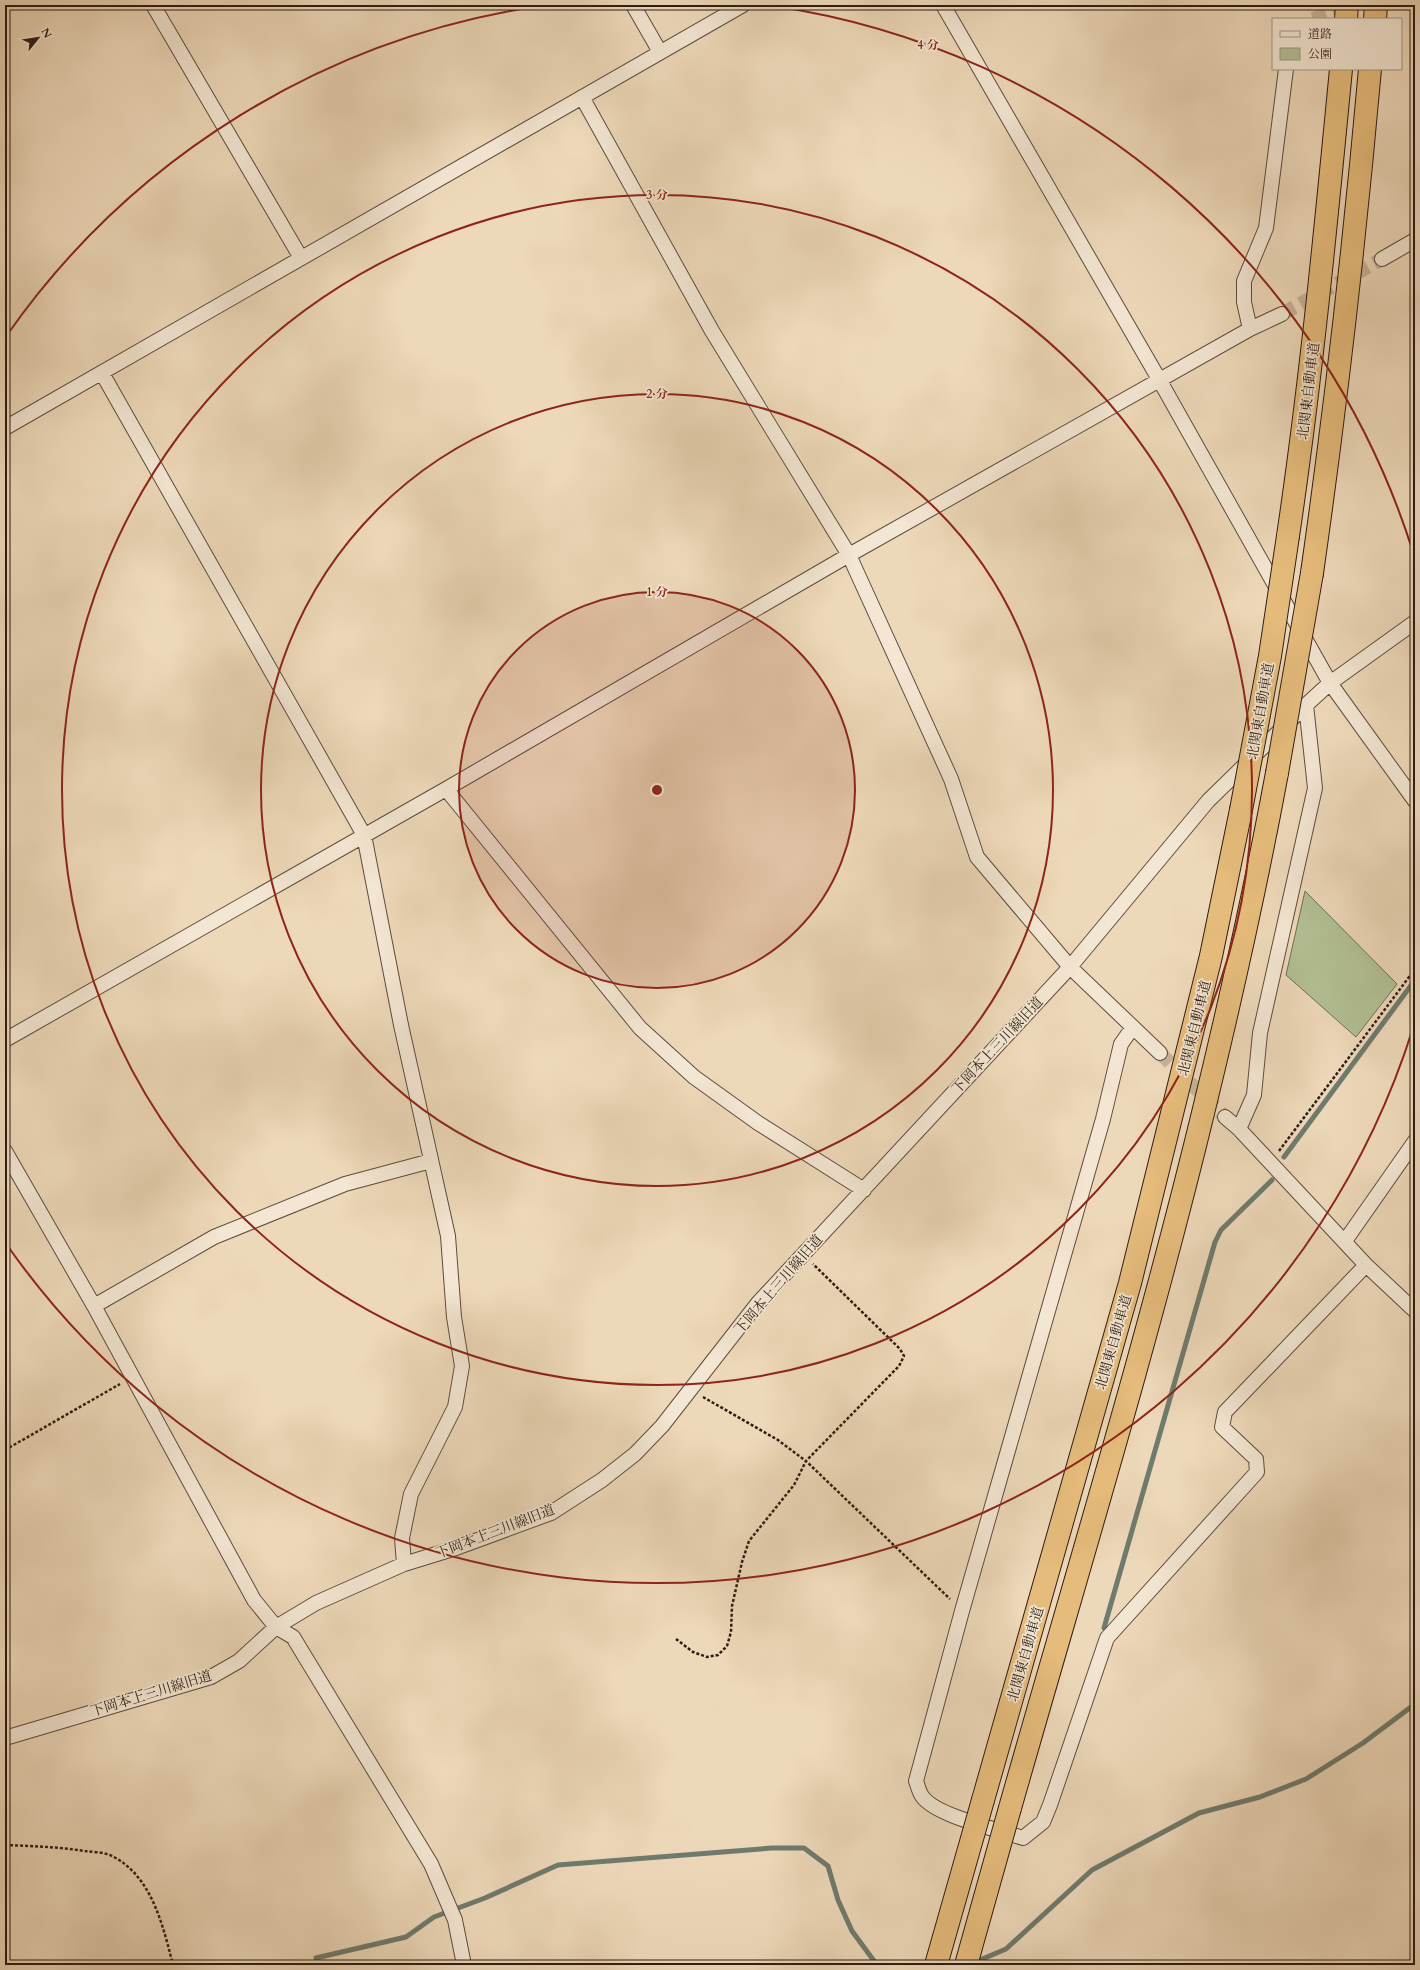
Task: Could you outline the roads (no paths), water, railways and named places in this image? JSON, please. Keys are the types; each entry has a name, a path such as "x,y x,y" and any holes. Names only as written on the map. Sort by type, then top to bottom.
{"highway":[{"path":"1346,18 1347,5"},
{"path":"1375,18 1376,5"},
{"name":"北関東自動車道","path":"936,1965 1132,1276 1211,956 1270,656 1305,421 1341,70"},
{"name":"北関東自動車道","path":"966,1965 1154,1305 1204,1110 1239,961 1277,773 1312,573 1332,433 1351,270 1370,70"}],"street":[{"path":"153,5 301,258"},
{"path":"633,5 660,52"},
{"path":"5,428 743,5"},
{"path":"943,5 1160,381 1330,683 1415,802"},
{"path":"1250,329 1244,302 1244,281 1266,228 1286,70"},
{"path":"582,97 712,331 849,555 951,779 977,857 1070,966 1160,1053"},
{"path":"1382,259 1415,240"},
{"path":"5,1040 446,789 849,555 1250,329 1282,314"},
{"path":"102,373 364,835 401,1025 448,1236 454,1317 462,1366 455,1407 411,1494 402,1538 404,1564"},
{"name":"下岡本上三川線旧道","path":"5,1738 211,1677 239,1661 276,1627 316,1603 404,1564 456,1548 551,1513 602,1480 636,1454 662,1426 758,1303 802,1253 864,1190 1070,966 1208,801 1306,704 1330,683 1415,622"},
{"path":"1239,1129 1254,1096 1260,1033 1315,788 1306,704"},
{"path":"446,789 640,1028 694,1077 758,1123 864,1190"},
{"path":"1133,1027 1121,1044 1103,1119 962,1611 916,1781 922,1796 925,1799 954,1816 1024,1838 1042,1822 1050,1806 1107,1638 1257,1472 1256,1459 1222,1427 1225,1412 1366,1265"},
{"path":"1225,1117 1239,1129 1271,1162 1366,1265 1415,1311"},
{"path":"1345,1241 1415,1141"},
{"path":"5,1151 94,1306 254,1600 276,1627 294,1637 431,1864 455,1920 464,1965"},
{"path":"94,1306 214,1237 345,1184 431,1161"}],"waterway":[{"path":"1284,1157 1415,980"},
{"path":"1104,1628 1215,1242 1221,1230 1272,1180"},
{"path":"973,1963 1006,1949 1092,1870 1199,1813 1260,1797 1306,1779 1363,1743 1415,1704"},
{"path":"316,1958 406,1937 434,1917 485,1898 558,1865 772,1848 804,1848 828,1866 838,1900 852,1931 877,1965"}],"tunnel":[{"path":"1316,18 1352,5"},
{"path":"1282,314 1382,259"},
{"path":"1160,1053 1225,1117"}]}
